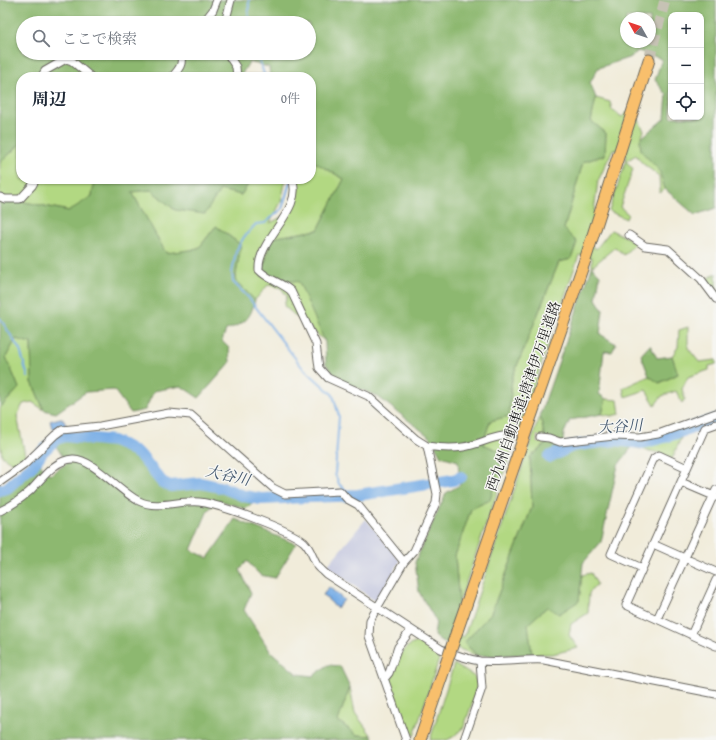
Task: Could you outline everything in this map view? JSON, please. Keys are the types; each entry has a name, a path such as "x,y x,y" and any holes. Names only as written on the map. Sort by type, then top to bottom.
{"highway":[{"name":"西九州自動車道;唐津伊万里道路","path":"420,739 586,257 634,110 648,60"}],"street":[{"path":"208,16 213,10 217,0"},
{"path":"227,16 231,0"},
{"path":"44,72 64,60"},
{"path":"69,60 85,72"},
{"path":"176,72 181,66 182,60"},
{"path":"232,60 236,66 237,72"},
{"path":"0,197 5,199 20,199 33,184"},
{"path":"294,184 295,189 286,214 269,239 258,263 258,270 264,276 284,285 291,291 316,344 319,368 328,378 368,396 416,439 427,446 446,448 464,447 503,436"},
{"path":"629,235 645,246 668,249 701,279 716,299"},
{"path":"0,482 24,464 62,430 100,426 169,413 191,415 273,488 285,494 340,491 358,505 404,562"},
{"path":"540,437 549,438 560,442 614,436 640,438 670,430 716,413"},
{"path":"716,424 705,428 626,605 716,646"},
{"path":"406,740 369,636 370,620 404,562 414,551 436,503 435,487 427,446"},
{"path":"642,568 611,554 654,458 659,455 687,468"},
{"path":"0,511 10,507 29,491 51,468 62,461 74,458 87,463 127,494 140,502 155,505 200,502 221,506 295,536 311,550 317,565 326,574 441,649 458,656 480,661 522,659 544,660 716,694"},
{"path":"657,619 715,494 681,482"},
{"path":"653,544 716,572"},
{"path":"691,635 716,580"},
{"path":"384,679 389,674 398,647 411,630"},
{"path":"464,740 482,688 480,661"}],"shaded area":[{"path":"366,519 400,561 376,602 327,566"}],"green space":[{"path":"0,0 716,0 716,208 695,215 665,189 659,170 641,151 640,139 665,118 667,95 655,80 662,59 638,51 631,57 598,68 590,83 596,98 591,121 606,133 605,155 583,162 564,229 577,242 571,259 559,262 512,378 509,416 490,421 483,444 504,453 490,500 471,509 455,556 459,603 446,644 434,636 436,621 419,592 415,562 446,493 460,485 458,461 441,456 431,438 377,396 338,380 326,364 325,342 299,282 262,276 271,238 318,230 344,179 316,163 316,72 270,72 269,67 249,62 243,72 16,72 16,148 0,163"},
{"path":"596,98 610,102 612,110 622,117 626,113 637,116 644,131 640,145 641,150 660,170 665,189 660,193 659,176 642,163 636,155 626,161 625,153 613,149 598,181 594,211 603,216 587,242 596,249 611,230 636,242 624,255 615,247 592,267 592,258 579,255 459,603 455,556 471,509 490,500 504,453 482,444 490,421 509,416 512,378 559,262 571,259 577,242 564,229 583,162 605,155 606,133 591,121"},
{"path":"16,148 16,184 94,184 92,196 70,211 5,198 0,196 0,163"},
{"path":"626,161 633,169 620,207 628,214 626,219 609,211"},
{"path":"316,163 344,179 318,230 271,238 262,276 299,281 326,342 284,306 287,296 281,288 268,285 255,300 235,280 241,245 216,226 198,249 166,254 132,192 151,190 175,210 220,189 241,195 249,184 285,184 281,202 270,223 290,213 299,184 316,184"},
{"path":"94,184 249,184 241,195 220,190 205,214 175,210 151,190 132,192 166,253 198,249 216,226 241,245 235,280 255,300 251,312 246,320 226,330 222,341 229,348 230,363 199,398 181,386 154,391 145,410 131,413 114,390 86,392 56,413 44,410 32,382 31,343 16,339 6,357 19,388 0,408 0,196 69,211 92,196"},
{"path":"592,267 600,275 596,299 603,310 600,334 616,344 612,352 604,351 599,394 606,399 602,414 570,420 564,433 562,452 613,443 632,447 618,465 601,542 583,563 579,601 559,614 547,607 528,624 532,654 478,656 464,643 491,613 532,507 530,457 546,444 540,415"},
{"path":"716,273 716,295 706,280"},
{"path":"688,327 688,348 699,362 716,360 716,364 709,366 709,370 688,377 682,389 685,399 682,403 676,391 662,396 655,405 646,390 625,397 623,388 649,376 660,383 678,374 672,356 678,347 679,330"},
{"path":"16,339 31,343 32,382 44,410 32,402 23,404 17,416 25,455 15,465 2,456 0,441 0,408 19,388 6,357"},
{"path":"650,345 657,358 672,356 678,374 659,383 649,376 641,355"},
{"path":"606,399 618,400 620,414 611,416 602,414"},
{"path":"540,415 546,444 530,457 532,507 491,613 464,643 478,656 446,644 450,632 464,637"},
{"path":"62,432 112,445 139,457 160,483 170,489 198,484 225,492 252,503 246,509 219,500 208,510 191,550 208,558 235,519 296,544 275,578 260,575 247,561 240,570 251,593 244,610 270,651 297,674 313,676 328,665 340,666 350,687 338,721 357,735 372,736 373,740 0,740 0,489 36,459 50,475 67,463 52,440"},
{"path":"683,433 672,459 659,453 632,447"},
{"path":"591,573 597,584 589,593 588,613 571,624 569,635 578,648 552,654 532,654 527,624 547,607 579,601 582,575"},
{"path":"419,642 440,656 414,736 410,732 390,683 396,663 402,652 412,644"},
{"path":"454,664 475,677 478,686 464,727 453,737 447,740 430,740"},
{"path":"350,687 355,713 372,736 357,735 338,721"}],"water":[{"path":"60,418 64,420 66,426 57,430 52,428 50,421"},
{"path":"329,587 344,600 337,608 323,595"}],"waterway":[{"path":"248,16 249,0"},
{"path":"258,60 263,72"},
{"path":"289,184 282,209 265,223 256,224 244,237 236,251 232,273 233,282 248,297 302,367 333,395 339,416 335,474 339,484 350,495"},
{"path":"0,318 20,350 28,377"},
{"name":"大谷川","path":"549,457 572,446 615,440 642,443 665,437 716,419"},
{"name":"大谷川","path":"0,490 7,488 33,465 42,452 56,439 65,436 113,441 127,447 140,455 162,482 170,486 201,483 224,488 244,496 261,499 358,495 453,480 461,477"}],"tunnel":[{"path":"649,60 665,0"},
{"path":"503,436 540,437"}]}
